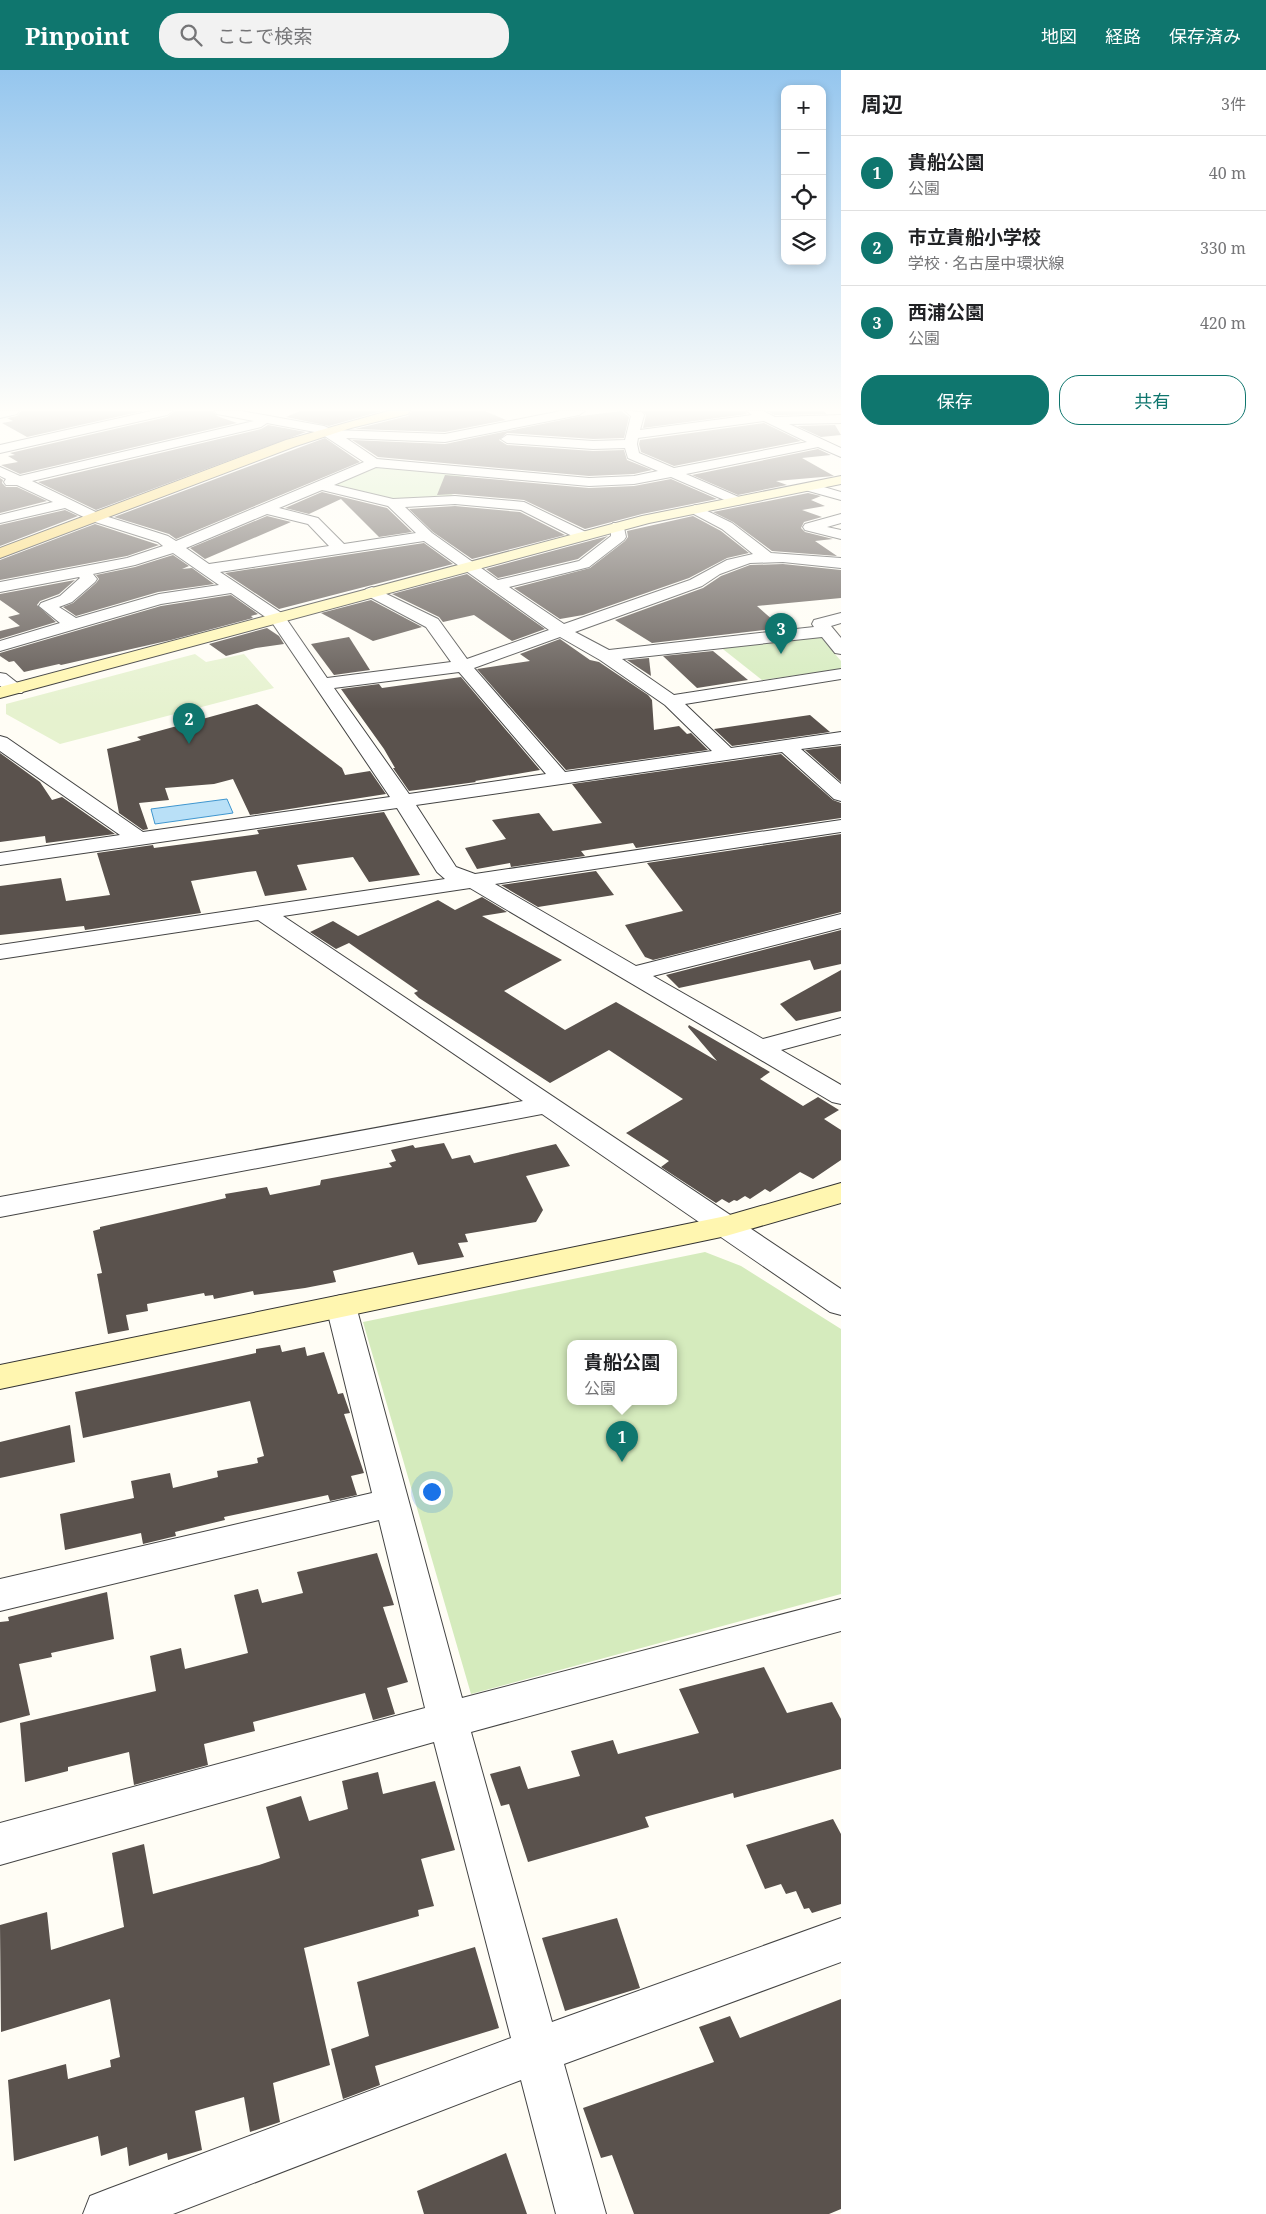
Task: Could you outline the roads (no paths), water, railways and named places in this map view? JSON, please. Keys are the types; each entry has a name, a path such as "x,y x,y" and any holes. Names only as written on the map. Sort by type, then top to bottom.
{"main road":[{"path":"0,553 116,511"}],"street":[{"path":"0,519 34,511"},
{"path":"81,511 97,518 163,538 277,618 404,802 448,872 475,882 841,1096"},
{"path":"0,587 130,562 174,547 261,511"},
{"path":"274,511 313,521 341,549"},
{"path":"401,511 427,536 468,566 562,631 606,656 671,701 727,755"},
{"path":"534,511 583,536"},
{"path":"0,678 8,691 618,526 686,511"},
{"path":"699,511 726,526 766,556"},
{"path":"841,518 810,527 841,535"},
{"path":"496,585 584,564 619,538 618,526"},
{"path":"206,569 427,536"},
{"path":"322,684 463,666 696,583 725,565 766,556 841,563"},
{"path":"74,626 47,606 66,599 89,579 83,571"},
{"path":"0,646 159,600 234,588"},
{"path":"372,592 432,623 463,666 560,778"},
{"path":"841,618 820,624 841,649"},
{"path":"606,656 826,631"},
{"path":"671,701 841,674"},
{"path":"0,859 841,738"},
{"path":"0,742 141,840"},
{"path":"786,746 841,795"},
{"path":"0,769 29,762"},
{"path":"0,952 841,826"},
{"path":"263,913 841,1304"},
{"path":"633,974 841,922"},
{"path":"760,1048 841,1026"},
{"path":"0,1207 547,1105"},
{"path":"0,1378 726,1226 841,1192"},
{"path":"341,1306 448,1720 581,2214"},
{"path":"0,1595 391,1503"},
{"path":"0,1844 448,1720 841,1615"},
{"path":"108,2214 537,2051 841,1940"}],"water":[{"path":"227,799 233,813 155,824 151,809"}],"place":[{"name":"西浦公園","path":"781,654"},
{"name":"市立貴船小学校","path":"189,744"},
{"name":"貴船公園","path":"622,1462"}]}
